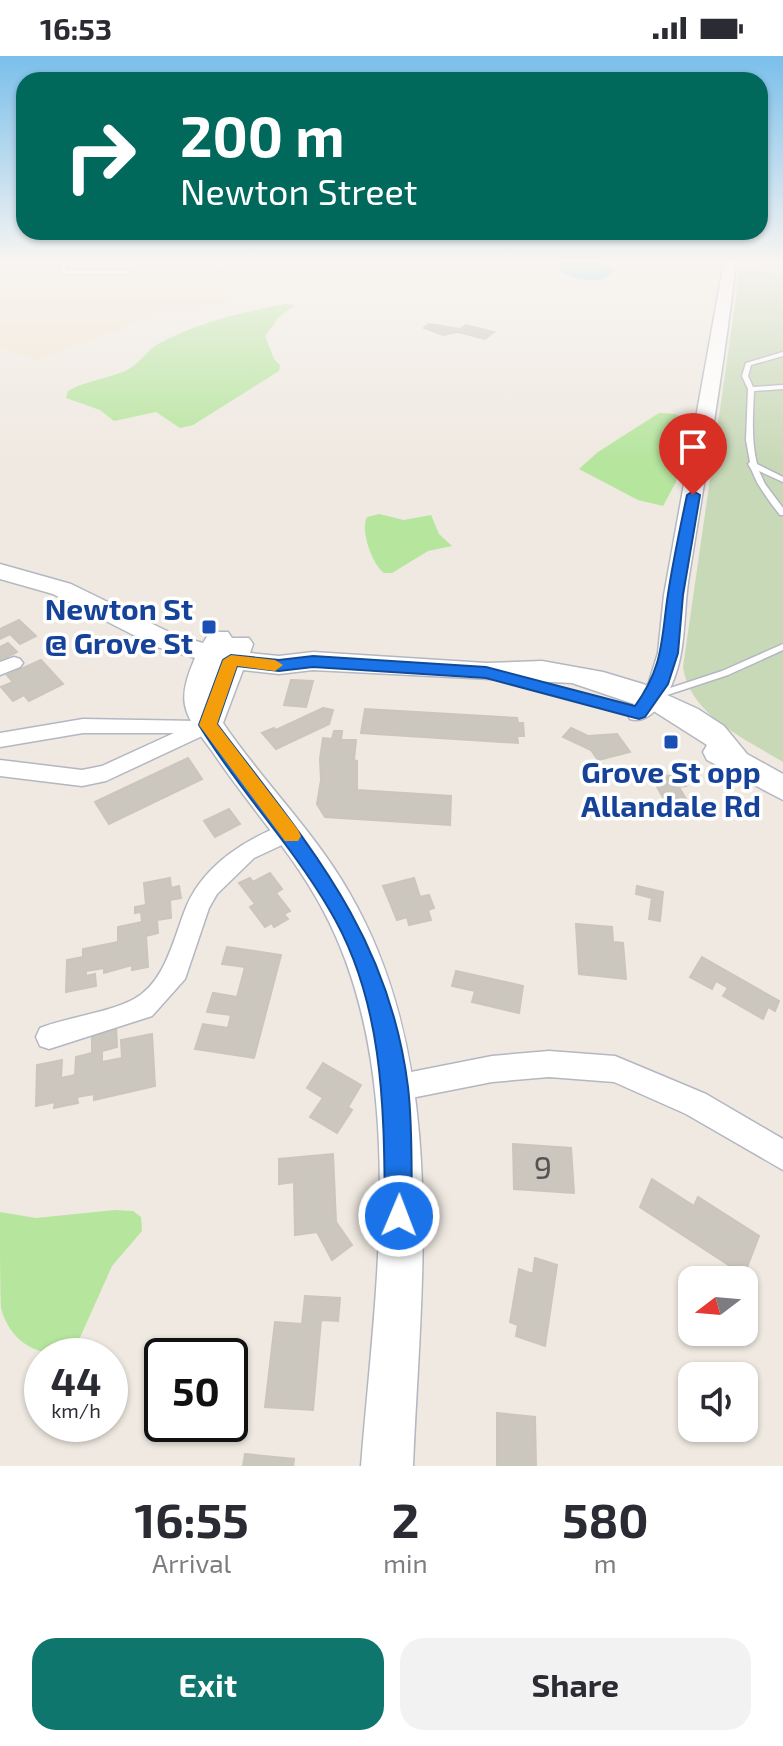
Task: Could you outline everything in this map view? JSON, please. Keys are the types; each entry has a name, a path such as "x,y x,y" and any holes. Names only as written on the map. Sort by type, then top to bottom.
{"main road":[{"path":"0,558 68,575 225,650"},
{"path":"0,571 62,589 140,631 279,665 313,661 529,676 642,701 783,788"},
{"path":"225,650 208,725 289,832 338,905 363,956 385,1031 396,1088 400,1185 387,1466"}],"street":[{"path":"642,701 638,683 662,652 670,635 719,328"},
{"path":"0,740 83,726 166,729 208,725"},
{"path":"0,768 82,778 106,773 208,725"},
{"path":"49,1037 143,1008 176,971 198,906 209,887 246,852 289,832"},
{"path":"396,1088 492,1069 549,1064 615,1069 696,1104 766,1143 783,1156"}],"lane":[{"path":"783,354 748,364 745,376 751,389 751,464 763,493 783,513"},
{"path":"751,389 783,387"},
{"path":"751,464 783,480"},
{"path":"642,701 725,673 783,647"}],"shaded area":[{"path":"0,328 122,328 36,361 0,347"}],"green space":[{"path":"271,328 265,336 274,359 280,365 279,371 193,425 180,428 156,412 114,421 100,410 66,398 68,391 75,387 127,370 155,346 191,329"},
{"path":"732,328 783,328 783,762 737,735 708,713 696,699 683,667"},
{"path":"659,413 676,414 685,421 676,482 663,506 638,500 579,469 598,452"},
{"path":"379,514 404,520 431,515 439,534 452,546 428,551 392,573 384,573 372,555 365,530 367,517"},
{"path":"115,1210 133,1211 141,1217 142,1231 112,1266 80,1338 24,1338 24,1343 5,1320 1,1308 0,1212 36,1218"}],"building":[{"path":"424,328 477,328 494,332 485,339 458,332 443,335"},
{"path":"19,620 36,636 20,644 10,634 0,639 0,629"},
{"path":"8,643 17,652 1,660 0,647"},
{"path":"41,660 63,684 29,701 24,695 13,701 1,687 13,682 7,675"},
{"path":"291,680 313,681 306,707 284,705"},
{"path":"323,708 333,710 329,724 276,749 262,733 276,730"},
{"path":"365,709 517,718 518,723 523,723 524,736 517,736 518,743 361,733"},
{"path":"571,728 588,736 617,734 630,752 598,760 591,750 563,737"},
{"path":"334,731 342,731 341,740 356,740 357,790 451,796 450,825 325,817 317,804 320,759 323,738 332,739"},
{"path":"188,758 202,779 109,824 95,802"},
{"path":"664,770 667,776 680,776 686,786 679,787 687,801 671,804 668,798 664,799 652,778 656,777 653,772"},
{"path":"229,809 240,824 215,837 204,821"},
{"path":"270,873 282,889 276,893 290,911 284,914 288,919 274,927 272,923 265,927 250,907 255,904 239,883 250,878 253,882"},
{"path":"170,878 171,888 179,886 181,898 170,900 171,918 157,920 158,933 146,936 148,967 132,970 132,965 104,973 104,968 86,971 86,976 95,974 96,986 66,992 67,960 83,957 83,949 118,942 118,927 142,922 141,912 135,913 135,907 146,905 144,883"},
{"path":"414,878 420,897 429,895 434,908 428,910 431,920 409,925 407,917 397,920 383,886"},
{"path":"637,886 663,892 660,921 649,919 652,898 636,894"},
{"path":"576,924 612,927 613,942 623,943 626,979 579,974"},
{"path":"227,947 281,955 254,1058 195,1049 203,1024 228,1028 231,1015 207,1012 213,993 237,997 245,967 222,964"},
{"path":"702,957 779,1001 775,1011 768,1007 763,1019 723,996 728,988 716,981 712,989 690,977"},
{"path":"456,971 523,986 519,1013 472,1002 475,991 452,986"},
{"path":"116,1024 117,1047 102,1051 102,1062 122,1058 121,1040 152,1034 155,1086 94,1100 94,1094 77,1097 78,1103 54,1108 55,1102 36,1106 37,1065 62,1060 61,1078 75,1075 76,1057 92,1053 92,1029"},
{"path":"323,1063 361,1085 348,1107 352,1110 337,1133 310,1117 323,1098 307,1088"},
{"path":"513,1144 571,1148 574,1193 514,1189"},
{"path":"333,1154 336,1222 352,1245 332,1260 317,1232 295,1235 294,1182 279,1184 279,1159"},
{"path":"652,1179 694,1206 698,1197 759,1236 747,1266 730,1266 640,1207"},
{"path":"535,1258 557,1265 545,1346 516,1336 518,1325 510,1322 519,1269 533,1274"},
{"path":"305,1296 340,1298 338,1321 321,1320 313,1410 265,1407 275,1322 302,1324"},
{"path":"497,1413 535,1417 536,1466 497,1466"},
{"path":"245,1454 294,1459 293,1466 243,1466"}],"slow traffic":[{"path":"275,665 231,660 208,725 292,836"}],"place":[{"name":"Newton St @ Grove St","path":"209,627"},
{"name":"Grove St opp Allandale Rd","path":"671,742"}],"route":[{"path":"399,1216 396,1088 385,1031 363,956 338,905 317,872 208,725 231,660 271,665 313,661 486,672 639,713 660,684 670,653 675,595 693,495"}]}
